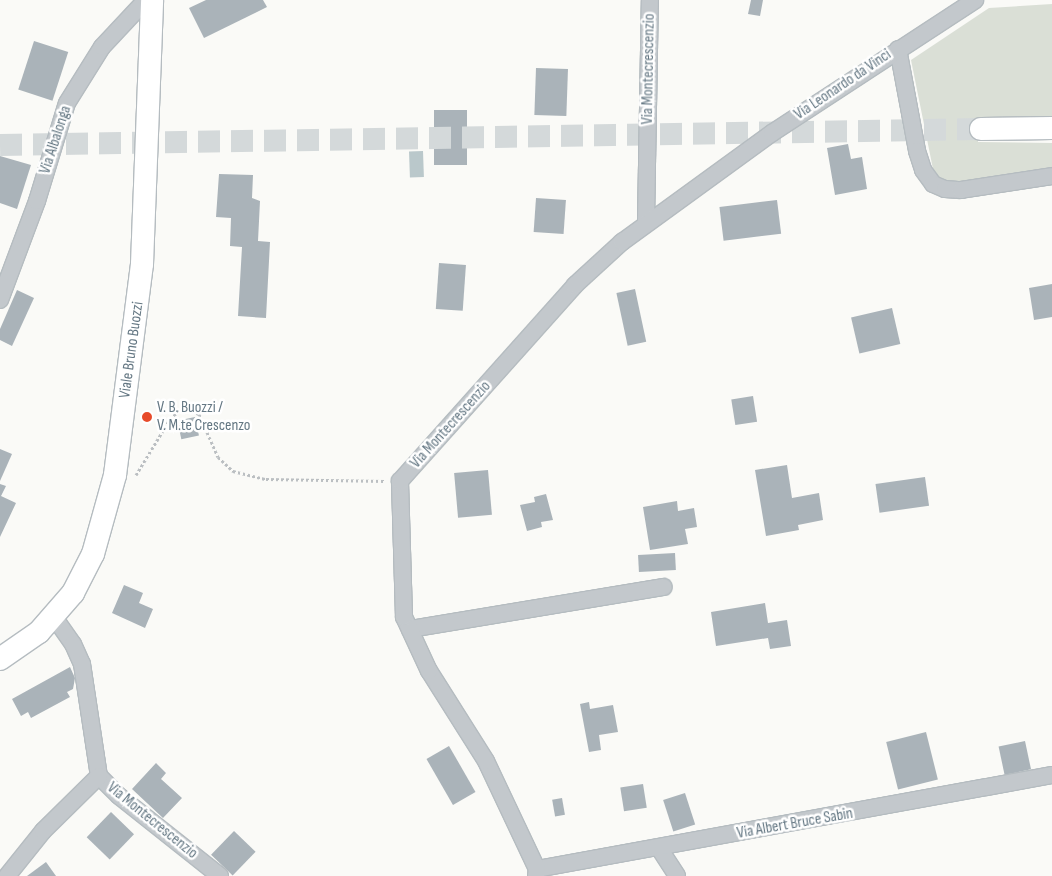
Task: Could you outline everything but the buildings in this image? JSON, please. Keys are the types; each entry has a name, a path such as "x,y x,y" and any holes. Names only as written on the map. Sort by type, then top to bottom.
{"main road":[{"name":"Viale Bruno Buozzi","path":"0,659 20,647 54,617 73,593 93,554 115,475 142,264 152,0"},
{"path":"981,128 1052,128"}],"street":[{"name":"Via Albalonga","path":"0,300 37,200 67,103 102,47 146,0"},
{"name":"Via Montecrescenzio","path":"536,872 486,762 429,671 404,617 400,481 575,285 646,222 650,0"},
{"path":"898,49 975,0"},
{"name":"Via Leonardo da Vinci","path":"646,222 898,49 917,151 922,170 933,184 945,189 961,190 1052,176"},
{"path":"410,629 664,587"},
{"name":"Via Montecrescenzio","path":"54,617 74,644 82,664 99,776 119,796 220,876"},
{"name":"Via Albert Bruce Sabin","path":"536,872 1052,775"},
{"path":"7,876 43,831 99,776"},
{"path":"659,848 677,876"}],"path":[{"path":"132,482 170,419 183,407 199,414 218,457 227,467 244,475 266,478 400,481"}],"shaded area":[{"path":"1052,4 1052,119 977,120 978,142 1052,143 1052,168 957,183 939,181 934,174 911,60 989,8"},
{"path":"409,151 423,151 424,177 410,177"}],"tunnel":[{"path":"0,145 981,129"}],"place":[{"name":"V. B. Buozzi / V. M.te Crescenzo","path":"147,417"}]}
